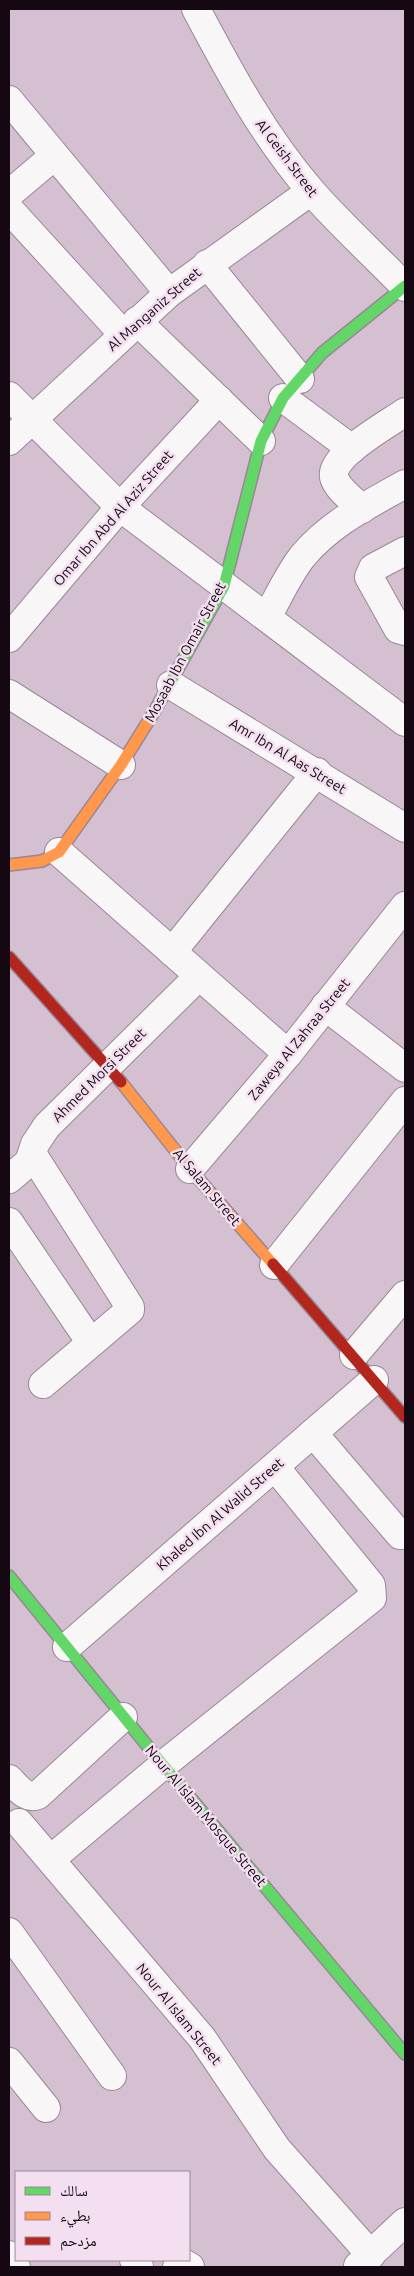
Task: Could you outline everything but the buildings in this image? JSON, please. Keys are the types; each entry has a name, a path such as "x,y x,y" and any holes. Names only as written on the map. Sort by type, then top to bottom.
{"street":[{"name":"Al Geish Street","path":"196,9 246,102 311,191 360,244 405,286"},
{"path":"9,100 169,293"},
{"path":"9,194 54,156"},
{"name":"Al Manganiz Street","path":"9,441 130,327 169,293 311,191"},
{"path":"9,209 130,327 219,400 261,440"},
{"path":"207,264 291,388 352,449"},
{"name":"Mosaab Ibn Omair Street","path":"58,852 121,765 171,685 224,586 261,440 291,388 322,353 405,286"},
{"path":"9,396 120,507 405,722"},
{"name":"Omar Ibn Abd Al Aziz Street","path":"9,638 120,507 219,400"},
{"path":"362,509 338,484 334,477 338,461 405,412"},
{"path":"267,617 301,559 340,521 405,484"},
{"path":"405,551 373,568 368,577 398,629 405,631"},
{"name":"Amr Ibn Al Aas Street","path":"171,685 317,772 405,828"},
{"path":"9,694 121,765"},
{"path":"172,952 317,772"},
{"path":"9,865 42,861 58,852 288,1054"},
{"name":"Zaweya Al Zahraa Street","path":"190,1170 288,1054 405,906"},
{"name":"Al Salam Street","path":"9,957 109,1066 190,1170 354,1356 405,1417"},
{"name":"Ahmed Morsi Street","path":"9,1180 24,1168 33,1155 40,1134 200,976"},
{"path":"325,1006 405,1068"},
{"path":"274,1265 405,1101"},
{"path":"33,1155 130,1307 130,1310 44,1384"},
{"path":"9,1222 91,1343"},
{"path":"354,1356 405,1295"},
{"name":"Khaled Ibn Al Walid Street","path":"67,1647 374,1380"},
{"path":"313,1433 400,1535"},
{"path":"51,1859 163,1765 372,1598 371,1585 275,1467"},
{"name":"Nour Al Islam Mosque Street","path":"9,1576 163,1765 405,2054"},
{"path":"9,1779 26,1795 38,1795 124,1717"},
{"name":"Nour Al Islam Street","path":"19,1824 51,1859 202,2038 278,2149 364,2261"},
{"path":"10,1935 112,2076"},
{"path":"9,2062 46,2108"},
{"path":"364,2261 405,2222"},
{"path":"9,2255 16,2267"},
{"path":"176,2267 183,2263 190,2267"}],"traffic: fast":[{"path":"154,712 224,586 261,441 283,398 322,353 405,286"},
{"path":"9,1576 163,1765 405,2054"}],"traffic: slow":[{"path":"9,865 42,861 59,852 121,765 154,712"},
{"path":"121,1082 190,1169 273,1264"}],"traffic: jam":[{"path":"9,957 121,1082"},
{"path":"273,1264 405,1417"}]}
